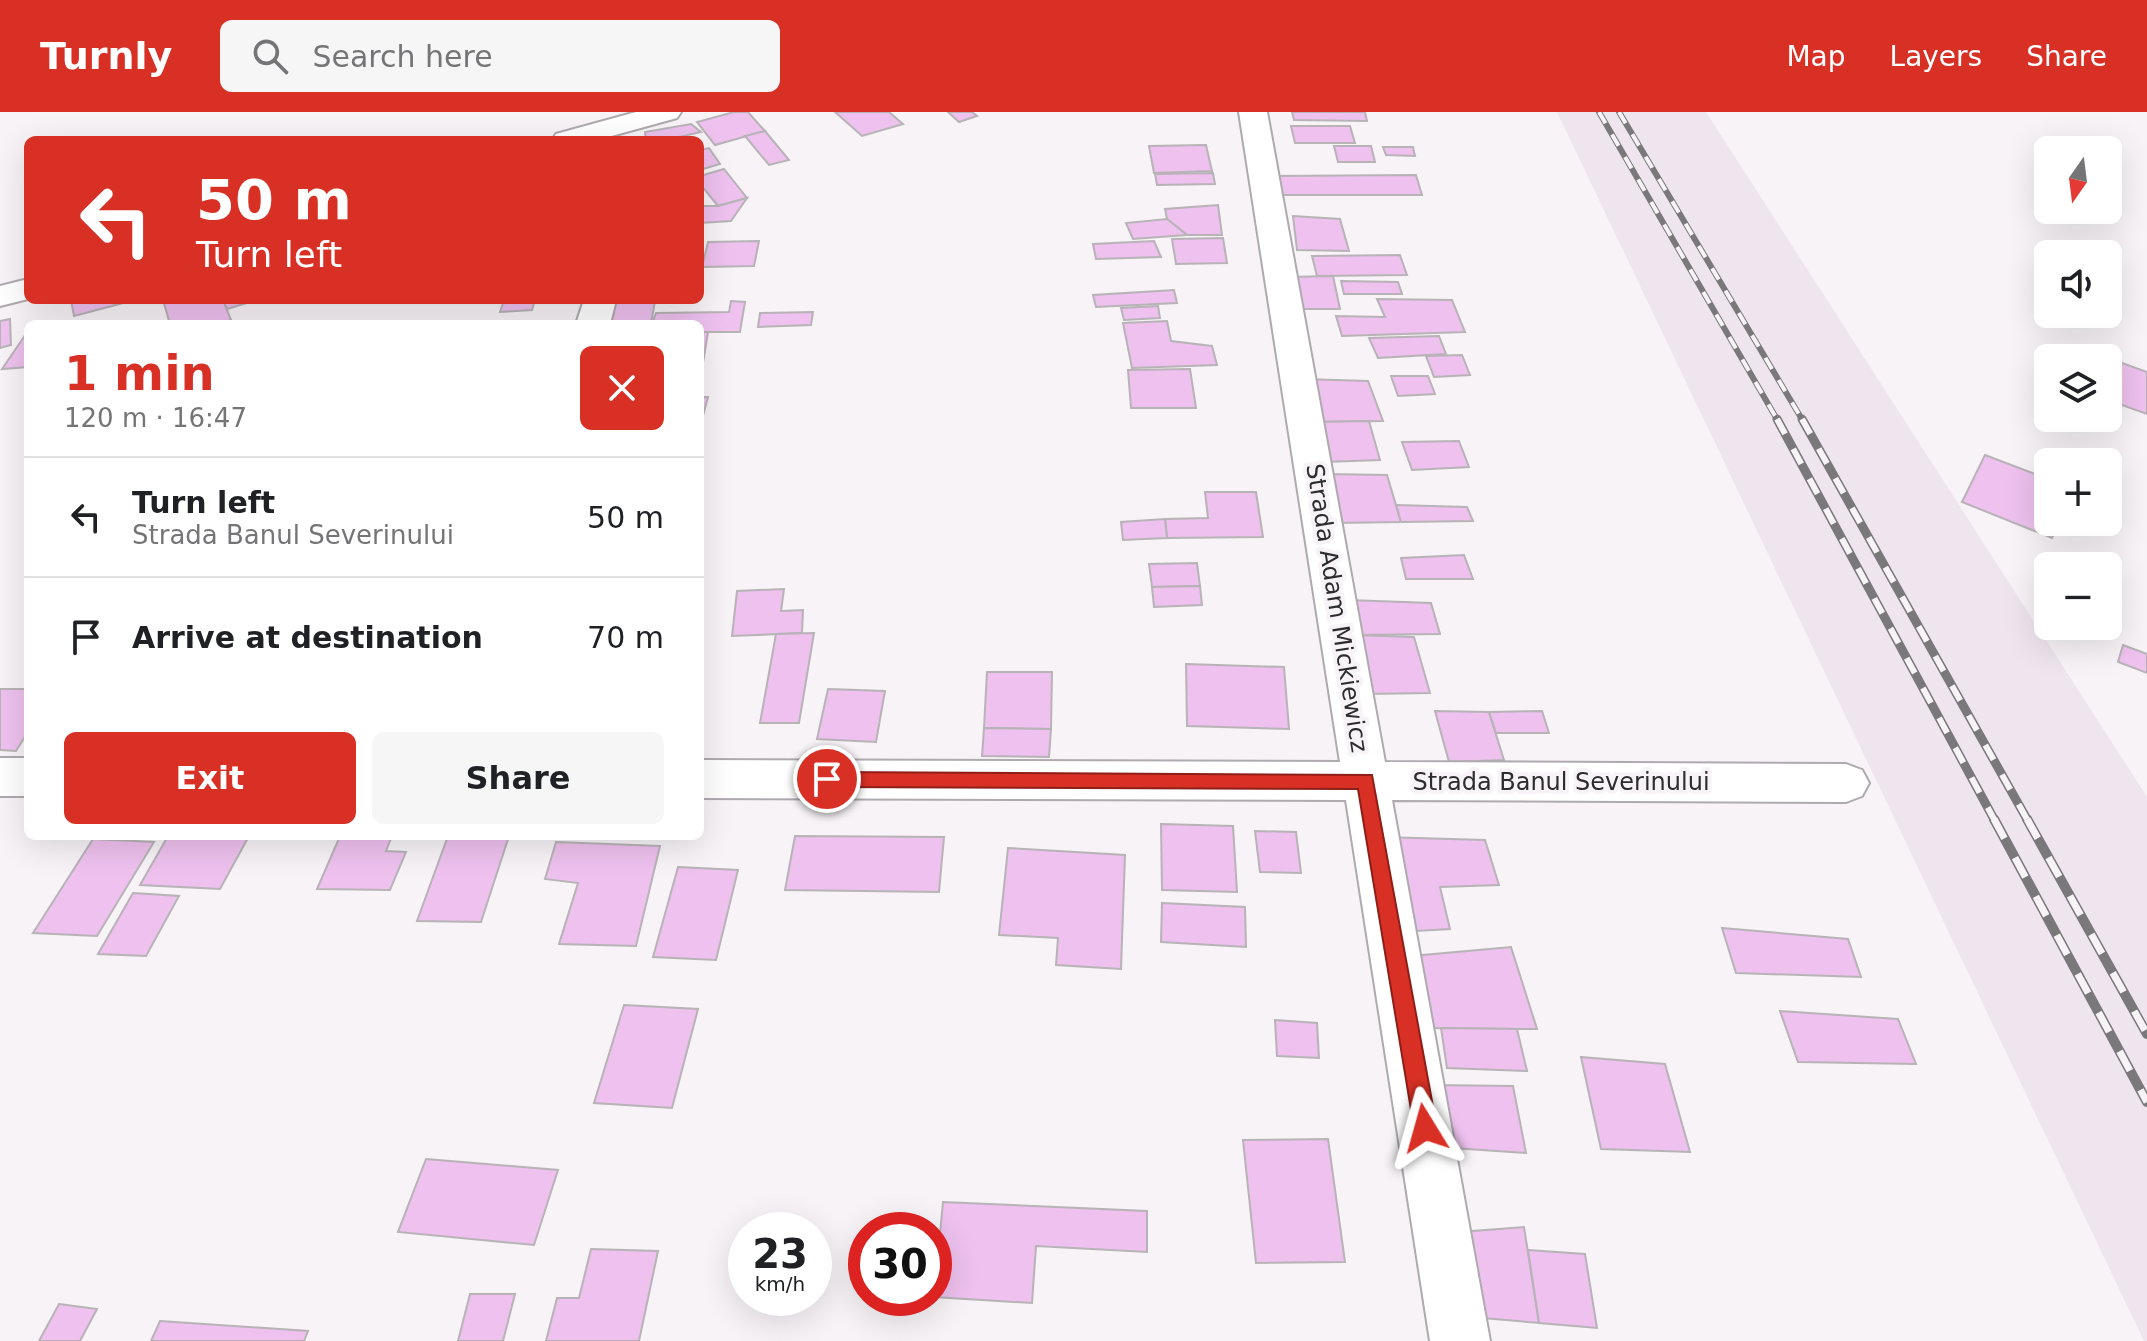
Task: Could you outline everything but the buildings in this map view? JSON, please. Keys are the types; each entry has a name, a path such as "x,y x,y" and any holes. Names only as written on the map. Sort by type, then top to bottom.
{"street":[{"name":"Strada Adam Mickiewicz","path":"1253,112 1460,1341"},
{"path":"587,136 651,124"},
{"path":"0,296 24,290"},
{"path":"0,777 24,777"},
{"name":"Strada Banul Severinului","path":"704,779 1846,783"}],"shaded area":[{"path":"1557,112 1706,112 2034,621 2034,640 2046,640 2147,797 2147,1341 2144,1341"}],"railway":[{"path":"1599,112 1778,421"},
{"path":"1619,112 1803,421"},
{"path":"1777,419 1995,821"},
{"path":"1802,419 2028,821"},
{"path":"1994,819 2147,1102"},
{"path":"2027,819 2147,1034"}],"route":[{"path":"827,779 1366,781 1425,1128"}]}
